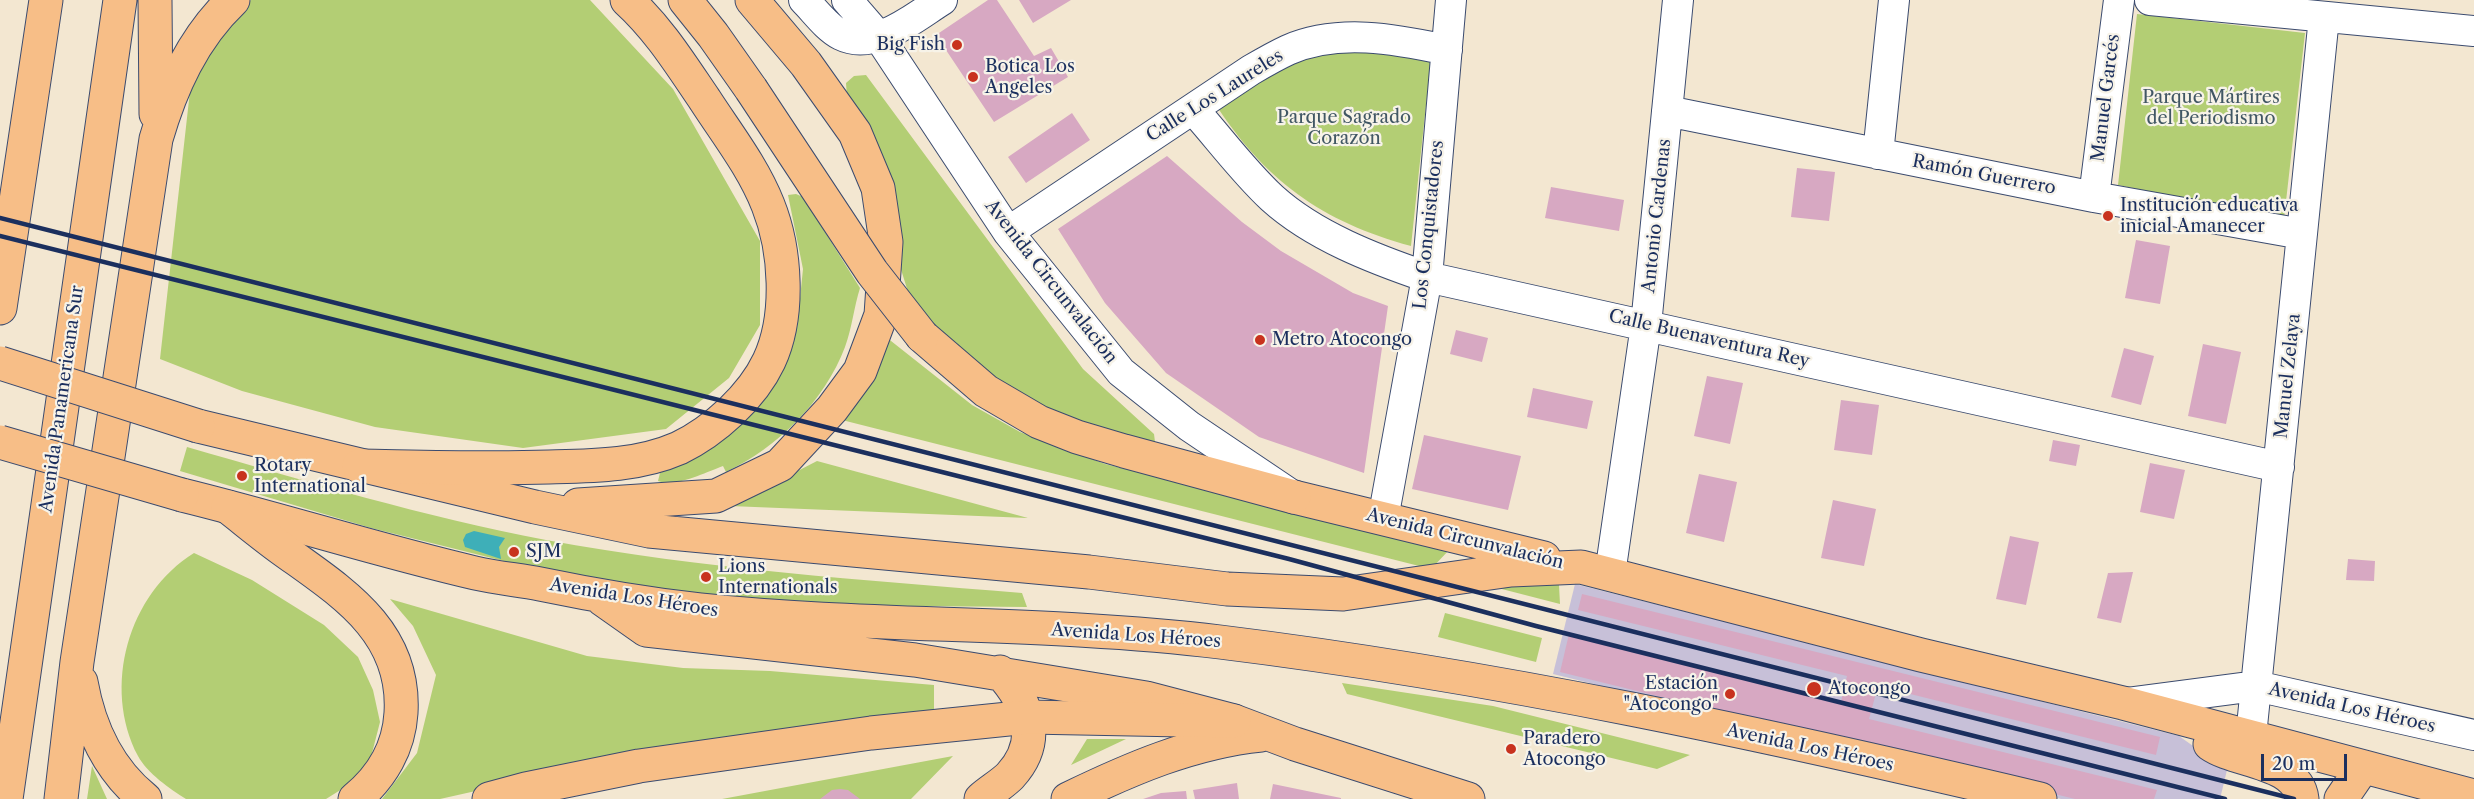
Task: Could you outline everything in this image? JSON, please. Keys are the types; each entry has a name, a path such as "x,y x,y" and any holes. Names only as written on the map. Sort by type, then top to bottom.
{"main road":[{"path":"0,308 46,0"},
{"name":"Avenida Panamericana Sur","path":"6,799 120,0"},
{"path":"61,799 77,662 156,139 155,0"},
{"path":"156,139 174,85 187,59 207,27 233,0"},
{"path":"0,363 198,426 359,466 504,468 612,465 640,461 679,447 717,424 748,392 769,360 778,326 782,298 779,243 769,207 750,168 667,44 627,0"},
{"path":"685,0 751,89 872,272 922,336 986,390 1039,422 1096,443 1294,497"},
{"path":"535,507 716,496 726,492 780,465 832,409 860,371 881,315 886,242 878,188 855,133 806,64 752,0"},
{"name":"Avenida Los Héroes","path":"0,442 334,537 480,574 598,596 697,610 834,622 1078,630 1194,639 1374,663 1480,680 1823,749 2040,799"},
{"name":"Avenida Los Héroes","path":"359,466 649,531 1077,571 1250,590 1343,594 1511,570 1596,571 1921,655 2123,703 2474,796"},
{"name":"Avenida Circunvalación","path":"1294,497 1596,571"},
{"path":"228,507 358,605 388,648 400,685 400,725 387,764 355,799"},
{"path":"598,596 646,630 904,658 1000,672 1146,698 1234,721 1468,799"},
{"path":"77,662 83,693 102,746 124,781 145,799"},
{"path":"981,799 1010,775 1024,755 1028,735 1028,717 1019,695 1000,672"},
{"path":"2173,716 2215,747 2277,770 2291,778 2302,799"},
{"path":"489,799 526,789 639,766 871,733 1028,717 1234,721"},
{"path":"1068,799 1120,774 1188,748 1229,738 1269,734"},
{"path":"2341,799 2363,767"}],"street":[{"path":"804,0 841,35 855,38 879,37 942,0"},
{"name":"Avenida Circunvalación","path":"847,0 879,37 1008,232 1121,372 1189,426 1294,497"},
{"name":"Los Conquistadores","path":"1383,519 1427,277 1451,0"},
{"name":"Antonio Cardenas","path":"1596,571 1646,325 1678,0"},
{"path":"1878,154 1894,0"},
{"name":"Manuel Garcés","path":"2094,196 2119,0"},
{"path":"2150,0 2474,31"},
{"name":"Manuel Zelaya","path":"2251,736 2324,16"},
{"name":"Calle Los Laureles","path":"1008,232 1251,70 1289,50 1325,39 1394,39 1447,50"},
{"name":"Calle Buenaventura Rey","path":"1193,109 1273,199 1302,220 1380,260 1427,277 2279,467"},
{"name":"Ramón Guerrero","path":"1667,111 2094,196 2302,234"},
{"name":"Avenida Los Héroes","path":"2123,703 2256,686 2474,735"}],"shaded area":[{"path":"1575,584 2179,736 2227,770 2220,799 2061,799 1553,674"}],"green space":[{"path":"251,0 590,0 673,89 760,241 760,325 729,378 666,429 523,448 375,427 242,391 160,359 190,91 228,19"},
{"name":"Parque Mártires del Periodismo","path":"2137,14 2305,33 2284,219 2118,185"},
{"name":"Parque Sagrado Corazón","path":"1336,49 1431,58 1411,246 1350,224 1298,194 1275,176 1253,154 1214,102 1284,63"},
{"path":"866,75 1083,369 1154,434 1155,442 1109,433 996,390 914,311 847,97 846,83 854,76"},
{"path":"796,194 803,197 860,288 845,347 836,367 812,404 797,421 764,450 726,472 723,466 682,481 665,483 658,481 660,473 702,452 779,370 797,328 803,269 788,195"},
{"path":"886,337 972,405 1020,432 1105,464 1450,549 1431,569 838,419"},
{"path":"187,447 455,521 546,540 724,566 1022,593 1027,607 804,605 613,583 532,568 371,528 180,471"},
{"path":"817,461 1028,518 730,506"},
{"path":"194,553 252,580 324,625 358,657 373,690 380,722 370,761 350,784 326,799 186,799 153,774 138,756 127,729 122,701 122,672 128,644 138,617 152,592 171,571"},
{"path":"1514,582 1559,585 1560,604 1494,587"},
{"path":"390,599 587,656 683,668 770,671 934,685 934,710 614,760 440,799 382,799 417,753 436,675 413,626"},
{"path":"1445,613 1542,638 1536,662 1438,637"},
{"path":"1342,683 1493,706 1690,755 1657,769 1347,694"},
{"path":"1087,739 1126,739 1071,765"},
{"path":"953,756 911,799 722,799"},
{"path":"92,766 107,799 87,799"}],"water":[{"path":"474,531 505,538 499,547 501,559 465,547 463,540 466,534"}],"building":[{"path":"988,0 997,0 1034,56 1051,48 1068,77 994,122 936,35"},
{"path":"1019,0 1071,0 1033,23"},
{"path":"1072,113 1090,140 1026,183 1008,157"},
{"name":"Metro Atocongo","path":"1167,156 1242,222 1281,251 1353,293 1388,306 1364,473 1259,437 1166,373 1105,303 1058,229"},
{"path":"1797,168 1835,172 1829,221 1791,217"},
{"path":"1551,187 1624,200 1619,231 1545,218"},
{"path":"2136,240 2170,246 2160,304 2125,298"},
{"path":"1456,330 1488,338 1482,362 1450,354"},
{"path":"2203,344 2241,352 2226,424 2188,416"},
{"path":"2124,348 2154,356 2141,405 2111,397"},
{"path":"1707,376 1743,383 1730,444 1694,436"},
{"path":"1533,388 1593,401 1587,429 1527,417"},
{"path":"1841,400 1879,405 1872,455 1834,450"},
{"path":"1424,435 1521,456 1508,510 1412,489"},
{"path":"2053,440 2080,445 2076,466 2049,461"},
{"path":"2150,463 2185,470 2174,519 2140,512"},
{"path":"1699,474 1737,482 1724,542 1686,533"},
{"path":"1833,500 1876,509 1864,566 1821,558"},
{"path":"2010,536 2039,542 2026,605 1996,599"},
{"path":"2348,559 2375,561 2374,581 2346,580"},
{"path":"2133,572 2121,623 2097,618 2108,573"},
{"name":"Estación \"Atocongo\"","path":"1582,594 2160,737 2156,755 1878,686 1869,719 2157,790 2154,799 2075,799 1560,672 1569,634 1841,702 1847,676 1578,610"},
{"path":"1237,783 1239,799 1195,799 1193,790"},
{"path":"1273,784 1341,798 1341,799 1270,799"},
{"path":"832,790 848,790 860,799 820,799"},
{"path":"1186,791 1187,799 1143,799 1161,793"}],"railway":[{"path":"0,218 2294,799"},
{"path":"0,236 1289,559 1536,626 2225,799"}],"place":[{"name":"Big Fish","path":"957,45"},
{"name":"Botica Los Angeles","path":"973,77"},
{"name":"Institución educativa inicial Amanecer","path":"2108,216"},
{"name":"Metro Atocongo","path":"1260,340"},
{"name":"Rotary International","path":"242,476"},
{"name":"SJM","path":"514,552"},
{"name":"Lions Internationals","path":"706,577"},
{"name":"Atocongo","path":"1814,689"},
{"name":"Estación \"Atocongo\"","path":"1730,694"},
{"name":"Paradero Atocongo","path":"1511,749"}]}
